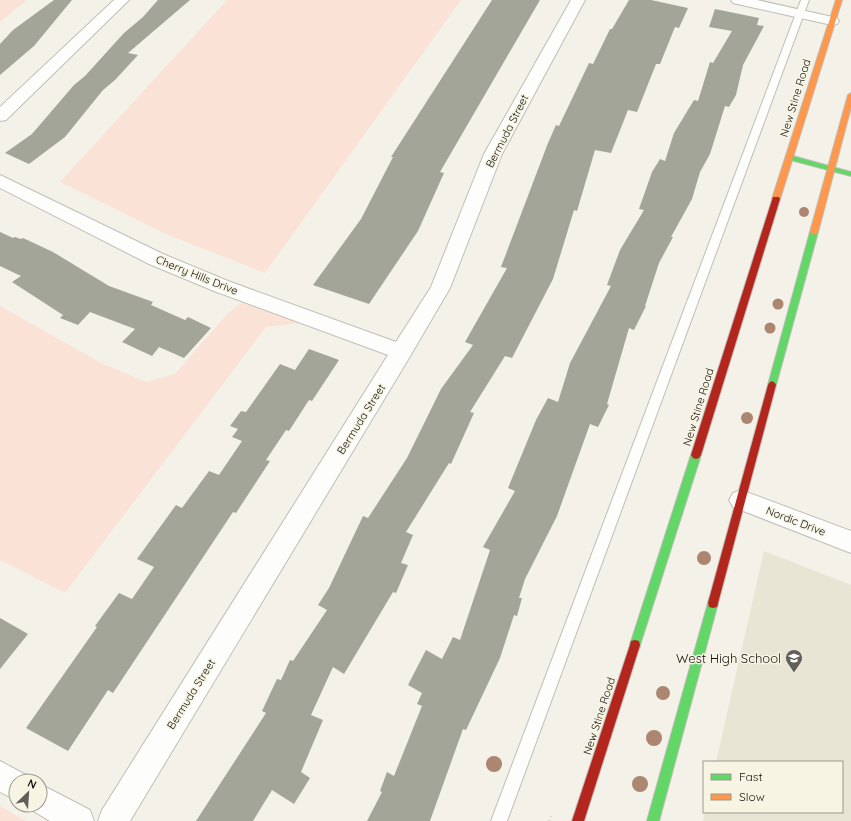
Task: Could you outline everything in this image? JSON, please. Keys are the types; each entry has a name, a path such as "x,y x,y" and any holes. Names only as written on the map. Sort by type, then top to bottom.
{"main road":[{"name":"New Stine Road","path":"578,821 693,466 832,20 840,0"},
{"path":"653,821 851,95"},
{"path":"789,157 851,174"}],"street":[{"path":"0,116 122,0"},
{"name":"Bermuda Street","path":"113,821 440,288 493,154 578,0"},
{"path":"738,0 832,20"},
{"name":"Cherry Hills Drive","path":"0,181 156,259 221,286 402,352"},
{"name":"Nordic Drive","path":"741,500 851,542"},
{"path":"48,803 79,821"}],"lane":[{"path":"499,821 805,0"}],"shaded area":[{"path":"0,0 27,0 0,22"},
{"path":"227,0 461,0 265,273 166,234 60,182"},
{"path":"250,296 318,321 266,327 65,593 0,560 0,306 101,363 146,382 175,374 228,313"},
{"name":"West High School","path":"764,551 851,585 851,821 703,821 705,813 843,813 843,761 716,761"},
{"path":"0,806 8,811 8,813 12,813 26,821 0,821"}],"building":[{"path":"54,0 72,0 34,46 0,75 0,44 13,30"},
{"path":"158,0 190,0 128,53 138,55 115,80 103,90 65,137 29,164 5,153 32,134 74,85 85,76 124,33 143,17"},
{"path":"492,0 540,0 440,172 444,173 418,231 369,304 313,285 361,219 393,157 391,157"},
{"path":"629,0 651,0 688,8 679,28 675,27 660,64 656,64 637,112 628,110 611,153 595,150 577,211 574,210 553,279 512,358 505,356 470,412 474,413 451,464 449,463 406,532 413,535 401,563 408,565 396,593 393,592 344,674 333,667 311,715 323,720 301,772 310,778 294,804 272,790 253,821 196,821 266,713 262,711 277,679 281,680 290,660 293,661 327,610 318,605 329,588 363,516 368,518 407,458 441,389 473,345 465,342 507,268 501,267 556,125 559,126 589,63 593,64 610,29 612,29"},
{"path":"715,9 759,18 757,25 764,26 743,65 736,95 729,107 725,106 710,154 700,172 692,199 671,237 673,237 659,263 646,306 634,330 629,328 607,404 609,405 598,427 590,424 557,516 525,579 519,598 522,598 517,616 514,615 500,658 466,730 463,729 430,821 367,821 382,792 380,791 387,772 394,776 422,706 417,704 422,693 408,685 426,650 442,659 453,637 460,640 490,550 483,547 515,491 508,488 536,420 548,398 558,402 570,363 611,286 607,285 620,250 644,210 639,209 652,172 660,159 665,161 674,133 694,100 698,101 710,62 713,63 732,31 709,27"},
{"path":"0,232 13,238 23,238 53,252 109,286 153,302 151,305 185,320 188,317 211,328 184,358 159,347 152,356 122,342 135,329 90,312 78,325 60,318 63,315 12,282 21,276 0,266"},
{"path":"309,349 339,360 312,401 309,400 289,431 286,430 266,460 270,461 236,513 233,512 113,693 108,690 68,751 26,728 119,593 132,599 154,567 137,559 176,505 182,508 209,471 219,475 242,441 232,437 238,429 230,426 241,411 246,412 280,364 295,370"},
{"path":"0,618 28,634 0,669"}],"traffic: fast":[{"path":"789,157 851,174"},
{"path":"772,385 814,232"},
{"path":"635,645 696,455"},
{"path":"653,821 713,603"}],"traffic: slow":[{"path":"776,199 839,0"},
{"path":"814,232 851,95"}],"traffic: jam":[{"path":"696,455 776,199"},
{"path":"713,603 772,385"},
{"path":"578,821 635,645"}],"place":[{"name":"West High School","path":"794,673"}]}
